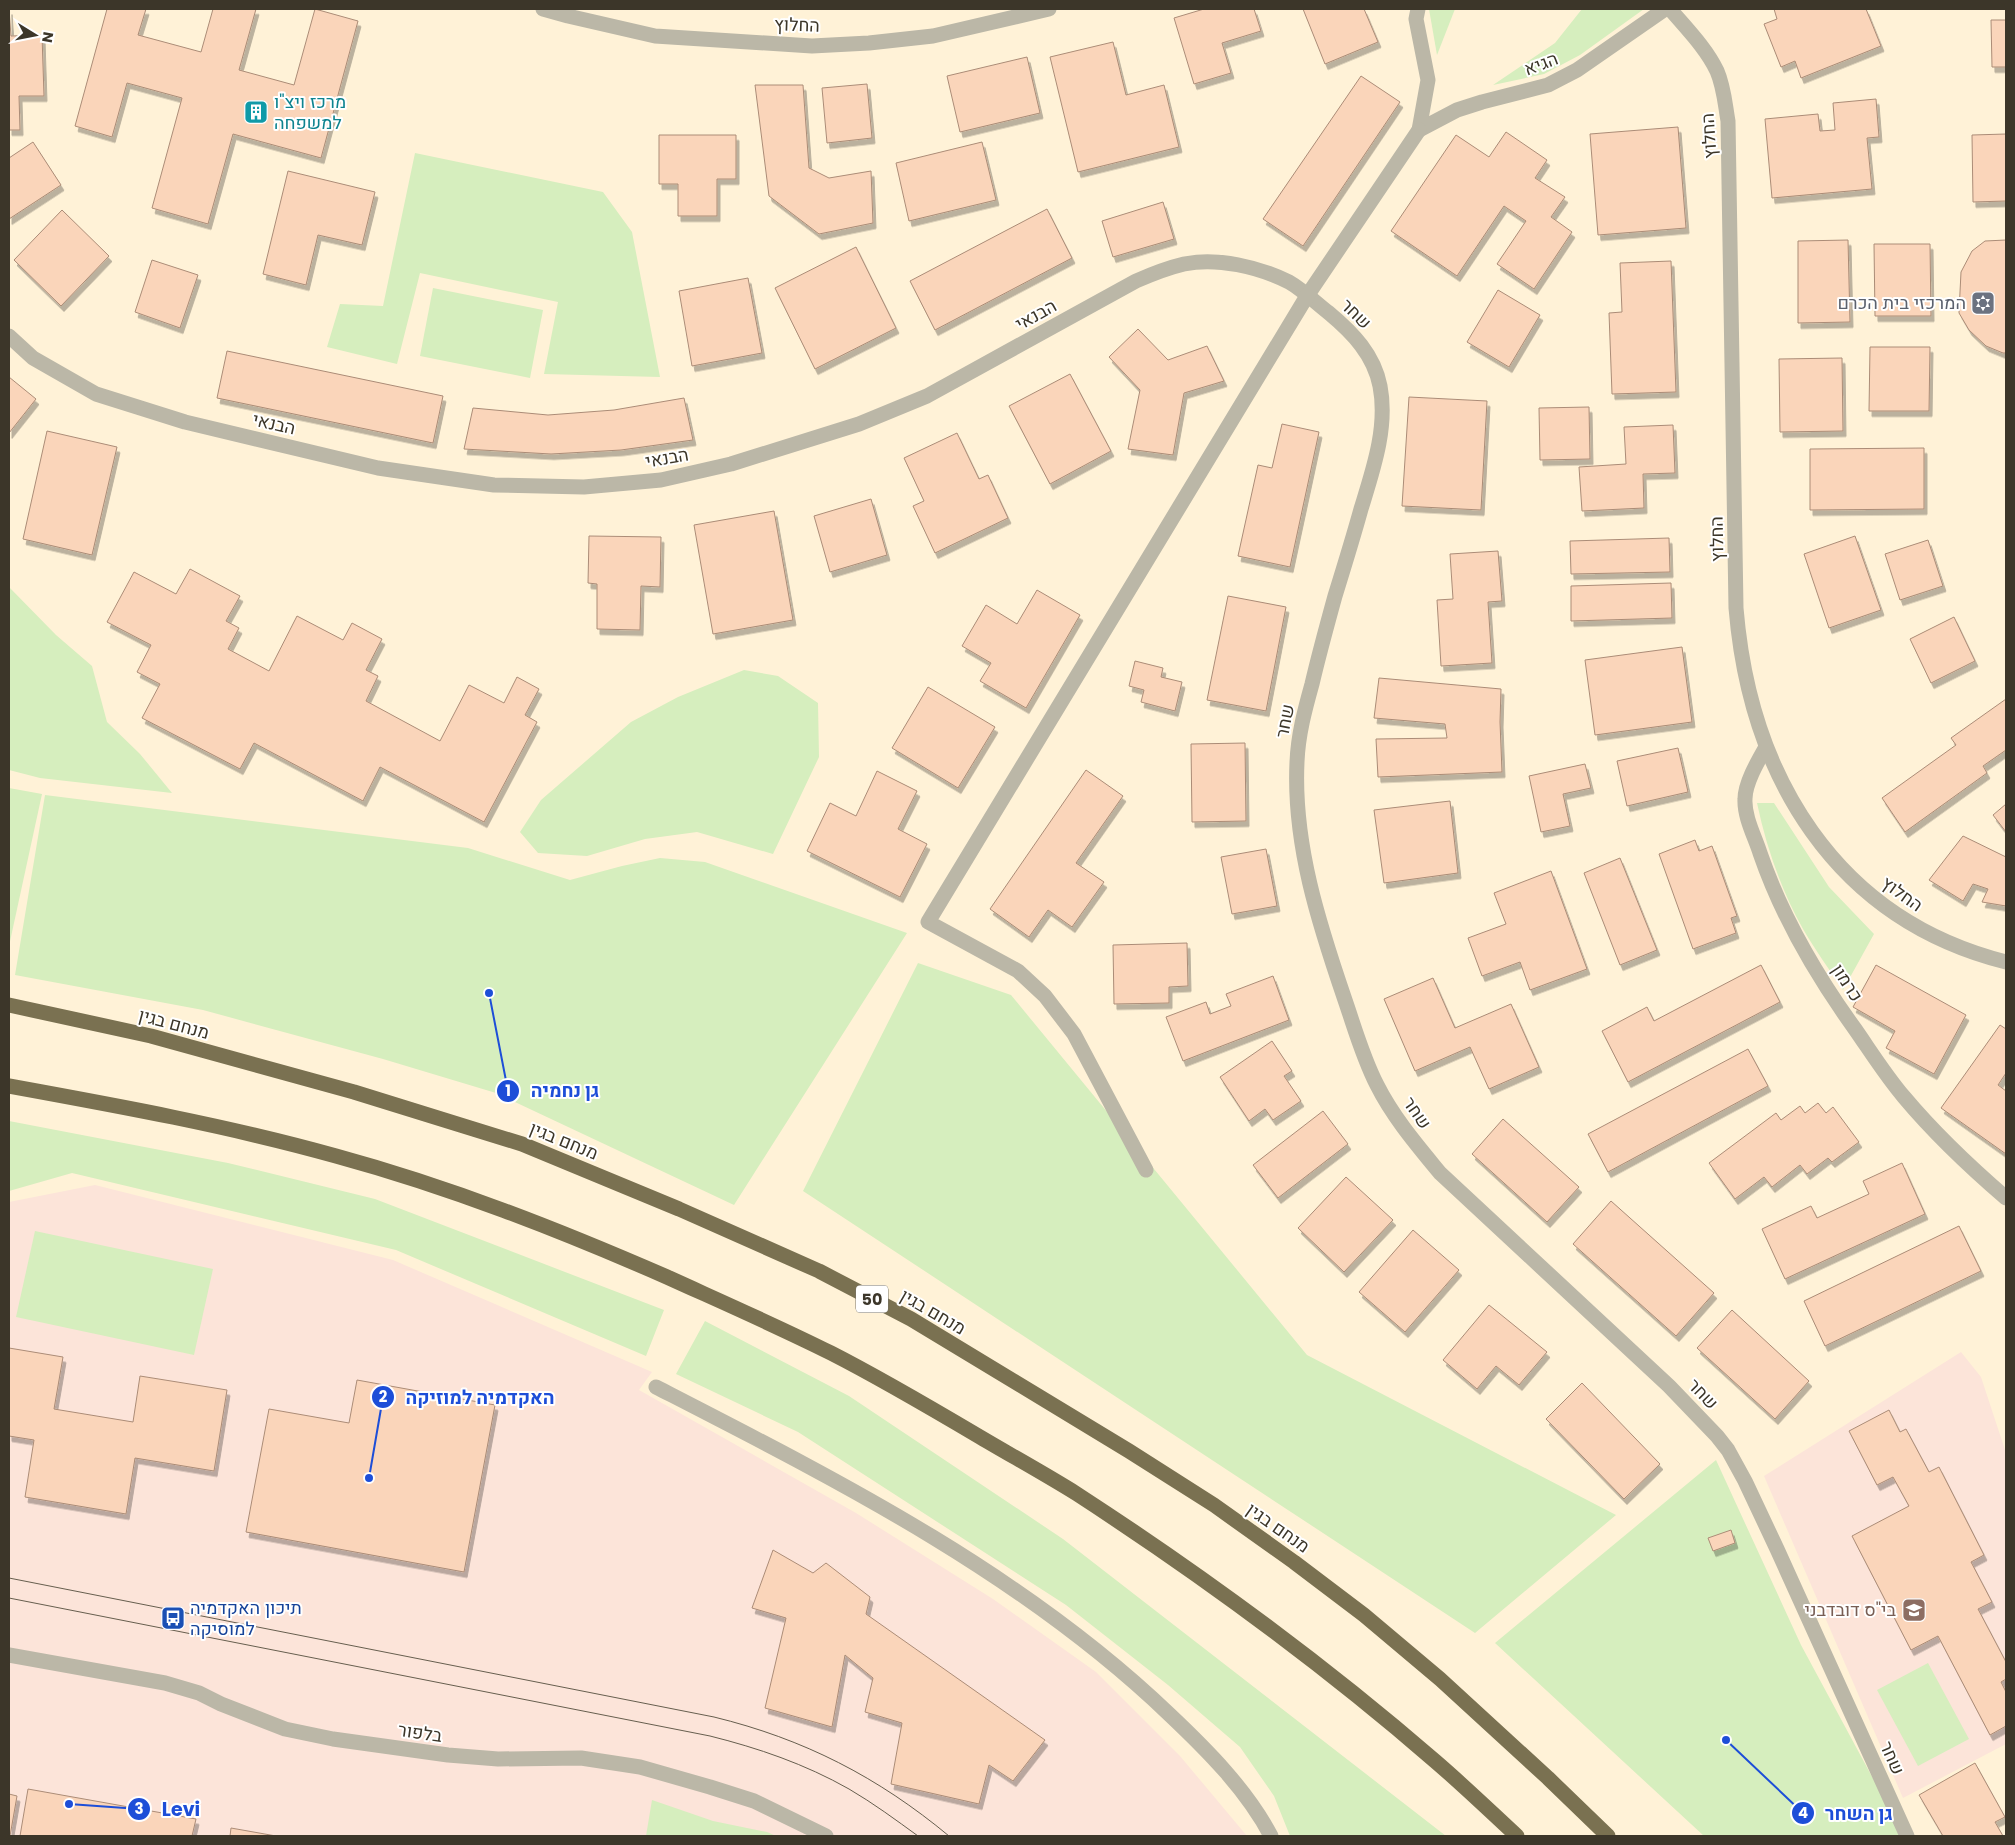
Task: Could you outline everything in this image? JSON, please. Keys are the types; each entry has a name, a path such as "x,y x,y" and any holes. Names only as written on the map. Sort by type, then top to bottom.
{"highway":[{"name":"מנחם בגין","path":"9,1005 151,1036 354,1092 522,1144 712,1224 828,1276 910,1319 1129,1451 1214,1505 1294,1562 1364,1615 1440,1679 1608,1836"},
{"path":"9,1086 138,1109 247,1133 339,1156 415,1180 517,1215 598,1247 832,1354 900,1390 1075,1493 1187,1570 1371,1707 1437,1762 1517,1836"}],"street":[{"name":"החלוץ","path":"543,9 570,13 655,36 812,46 934,36 1049,9"},
{"name":"הגיא","path":"1146,1170 1074,1034 1045,996 1018,971 928,922 1307,296 1419,130 1428,80 1416,19 1418,9"},
{"name":"הגיא","path":"1419,130 1457,110 1548,85 1577,70 1665,9"},
{"name":"החלוץ","path":"1670,9 1704,49 1717,72 1723,91 1728,121 1736,608 1745,674 1766,746 1781,780 1801,815 1848,876 1909,923 1940,939 2006,962"},
{"name":"הבנאי","path":"9,336 33,358 96,394 185,422 378,468 494,485 584,487 661,480 731,464 859,424 927,396 1136,281 1160,270 1187,263 1235,264 1290,282 1307,296"},
{"name":"שחר","path":"1307,296 1352,332 1363,347 1374,365 1380,387 1382,406 1379,446 1324,634 1304,715 1297,759 1298,820 1313,901 1362,1051 1376,1084 1389,1107 1440,1173 1669,1386 1728,1450 1784,1563 1907,1836"},
{"name":"כרמון","path":"1766,746 1752,773 1745,798 1748,817 1765,868 1785,915 1812,964 1842,1011 1903,1096 1954,1152 2006,1198"},
{"path":"656,1387 807,1465 905,1520 1020,1593 1148,1693 1226,1773 1255,1810 1271,1836"},
{"name":"בלפור","path":"9,1655 165,1683 198,1693 285,1729 334,1739 448,1756 498,1759 581,1758 640,1767 754,1801 826,1836"}],"shaded area":[{"path":"95,1185 393,1260 652,1372 639,1390 856,1513 993,1599 1096,1672 1180,1756 1247,1836 9,1836 9,1202"},
{"name":"בי\"ס דובדבני","path":"1961,1352 1981,1377 2006,1453 2006,1744 1903,1798 1764,1476"}],"green space":[{"path":"1429,9 1455,9 1437,55"},
{"path":"1582,9 1644,9 1580,55 1544,74 1493,85 1555,43"},
{"path":"415,153 603,192 632,232 660,377 544,374 558,302 420,273 397,364 327,347 340,304 383,306"},
{"path":"433,288 543,310 530,378 420,356"},
{"path":"9,587 56,635 92,666 107,722 140,754 172,793 40,778 9,770"},
{"path":"744,670 778,676 818,703 819,757 773,854 697,832 645,839 587,856 538,853 520,832 541,800 631,722 678,697"},
{"path":"9,788 42,794 9,946"},
{"path":"45,795 468,848 570,880 660,858 705,862 907,933 734,1205 496,1093 383,1059 203,1010 15,975"},
{"path":"1757,803 1774,803 1829,887 1874,934 1843,990 1808,937 1788,899 1770,851"},
{"path":"918,963 1011,995 1307,1355 1616,1515 1475,1633 803,1191"},
{"path":"9,1121 228,1163 375,1199 664,1310 646,1356 396,1250 72,1173 9,1191"},
{"path":"35,1231 213,1269 194,1355 16,1317"},
{"path":"705,1321 849,1396 1063,1539 1446,1836 1290,1836 1274,1796 1240,1747 1168,1685 1066,1605 798,1432 676,1374"},
{"path":"1716,1460 1801,1645 1904,1836 1704,1836 1495,1643"},
{"path":"1928,1663 1969,1739 1918,1766 1877,1690"},
{"path":"652,1800 713,1821 767,1832 776,1836 646,1836"}],"building":[{"path":"9,9 11,36 42,35 44,96 19,96 20,130 9,130"},
{"name":"מרכז ויצ\"ו למשפחה","path":"107,9 146,9 138,35 201,52 213,9 256,9 239,70 294,85 315,9 358,21 321,158 233,134 208,224 152,208 182,98 127,83 112,137 75,126"},
{"path":"1204,9 1254,9 1261,31 1222,43 1231,73 1194,84 1174,18"},
{"path":"1303,9 1364,9 1378,42 1325,64"},
{"path":"1774,9 1866,9 1881,46 1801,78 1795,61 1781,67 1764,24 1777,19"},
{"path":"1991,20 2006,20 2006,67 1992,67"},
{"path":"1113,42 1126,95 1164,85 1179,147 1078,172 1050,57"},
{"path":"1027,57 1040,113 960,132 947,76"},
{"path":"1361,76 1400,102 1303,246 1263,219"},
{"path":"867,84 872,138 827,143 822,88"},
{"path":"755,85 803,85 809,168 829,178 871,171 873,223 819,234 769,196"},
{"path":"1876,99 1879,137 1867,138 1872,189 1772,198 1765,119 1818,114 1820,131 1835,130 1833,103"},
{"path":"1678,127 1686,228 1598,235 1590,134"},
{"path":"1506,132 1547,160 1535,178 1565,197 1551,217 1572,232 1534,289 1497,264 1526,221 1504,206 1457,276 1391,231 1456,135 1489,157"},
{"path":"2006,134 2006,201 1973,202 1972,135"},
{"path":"659,135 736,135 736,179 717,179 717,216 678,216 678,184 659,184"},
{"path":"33,142 61,185 9,219 9,158"},
{"path":"982,142 996,200 909,221 896,163"},
{"path":"288,171 375,192 362,245 318,235 306,285 263,274"},
{"path":"1163,202 1174,239 1113,257 1102,221"},
{"path":"1047,209 1072,258 935,330 910,281"},
{"path":"62,210 109,256 61,306 14,260"},
{"path":"1848,240 1850,322 1798,323 1798,241"},
{"name":"המרכזי בית הכרם","path":"2006,240 2006,353 2003,353 1986,346 1969,330 1959,313 1961,272 1972,251 1985,241"},
{"path":"1874,244 1930,244 1931,316 1875,316"},
{"path":"856,247 896,328 815,369 775,288"},
{"path":"152,260 198,275 180,328 135,312"},
{"path":"1671,261 1676,392 1612,394 1609,313 1622,312 1620,263"},
{"path":"748,278 762,353 692,366 679,291"},
{"path":"1498,290 1540,315 1509,367 1467,342"},
{"path":"1138,329 1168,360 1207,346 1224,381 1184,393 1173,455 1128,449 1140,390 1109,357"},
{"path":"1870,347 1930,347 1929,411 1869,411"},
{"path":"227,351 443,396 433,443 217,398"},
{"path":"1842,358 1843,431 1780,432 1779,359"},
{"path":"1070,374 1111,451 1050,484 1009,406"},
{"path":"9,377 36,399 9,433"},
{"path":"1409,397 1487,401 1481,510 1402,506"},
{"path":"684,398 693,440 621,450 551,454 464,449 473,408 548,415 614,410"},
{"path":"1589,407 1590,459 1540,460 1539,408"},
{"path":"1282,424 1319,432 1290,567 1238,556 1258,465 1272,468"},
{"path":"1673,425 1675,473 1643,474 1644,508 1582,511 1579,467 1626,464 1624,427"},
{"path":"47,431 117,447 92,555 23,539"},
{"path":"957,433 979,479 988,475 1008,518 935,553 913,506 924,501 904,458"},
{"path":"1924,448 1924,509 1810,510 1810,449"},
{"path":"871,499 887,555 830,572 814,516"},
{"path":"774,511 793,620 713,634 694,525"},
{"path":"589,536 661,537 660,587 641,586 640,630 597,629 597,584 588,583"},
{"path":"1855,536 1881,610 1829,628 1804,554"},
{"path":"1669,538 1670,572 1571,574 1570,541"},
{"path":"1928,540 1943,586 1900,600 1885,554"},
{"path":"1498,551 1502,601 1488,602 1492,663 1441,666 1437,600 1453,599 1450,554"},
{"path":"190,569 240,596 226,621 239,628 228,649 269,671 297,616 343,640 352,623 382,639 366,670 378,676 366,701 440,741 469,685 504,703 517,677 539,689 525,715 537,722 484,822 380,767 363,801 254,743 240,769 142,718 160,684 137,672 151,645 107,622 134,572 176,594"},
{"path":"1671,583 1672,618 1571,621 1571,586"},
{"path":"1037,590 1080,615 1026,708 980,681 991,663 962,646 986,605 1017,624"},
{"path":"1228,596 1286,607 1266,711 1207,700"},
{"path":"1954,617 1975,661 1931,683 1910,639"},
{"path":"1682,647 1692,722 1595,735 1585,660"},
{"path":"1135,661 1163,668 1161,677 1182,682 1175,711 1141,702 1144,690 1129,686"},
{"path":"1379,678 1501,689 1502,772 1378,777 1376,739 1447,738 1445,724 1374,718"},
{"path":"928,687 995,727 958,788 892,748"},
{"path":"2006,699 2006,750 1983,766 1987,773 1905,832 1882,798 1956,745 1951,738"},
{"path":"1245,743 1246,821 1192,822 1191,744"},
{"path":"1678,748 1688,792 1627,806 1617,761"},
{"path":"1585,764 1591,788 1563,794 1570,826 1541,832 1529,776"},
{"path":"1086,770 1123,796 1076,863 1104,882 1072,927 1048,910 1029,937 990,909"},
{"path":"877,771 917,791 898,829 927,844 900,897 807,851 830,803 856,816"},
{"path":"1450,801 1458,873 1384,883 1374,810"},
{"path":"2006,804 2006,832 1993,815"},
{"path":"1963,836 2006,857 2006,906 1982,902 1988,889 1973,884 1963,901 1929,880"},
{"path":"1695,840 1699,851 1712,846 1737,916 1731,918 1736,933 1693,949 1659,854"},
{"path":"1266,849 1277,906 1232,914 1221,857"},
{"path":"1620,858 1657,950 1620,965 1584,873"},
{"path":"1551,871 1587,969 1530,990 1520,962 1482,976 1468,938 1506,924 1494,893"},
{"path":"1187,943 1188,986 1169,987 1169,1003 1114,1004 1113,945"},
{"path":"1761,965 1780,1002 1628,1082 1602,1031 1647,1007 1654,1021"},
{"path":"1876,965 1966,1015 1934,1074 1886,1048 1895,1031 1853,1007"},
{"path":"1273,976 1289,1020 1183,1061 1166,1017 1206,1002 1210,1014 1231,1006 1226,994"},
{"path":"1433,978 1455,1028 1511,1004 1539,1067 1489,1089 1470,1047 1415,1071 1384,999"},
{"path":"2000,1025 2006,1029 2006,1073 1998,1085 2006,1091 2006,1154 1941,1108"},
{"path":"1272,1041 1292,1071 1284,1076 1301,1101 1273,1120 1265,1109 1249,1121 1220,1077"},
{"path":"1748,1049 1768,1086 1608,1172 1588,1134"},
{"path":"1818,1103 1826,1113 1833,1107 1859,1142 1832,1162 1828,1158 1807,1174 1800,1165 1772,1187 1764,1177 1735,1199 1709,1163 1776,1113 1781,1120 1800,1106 1805,1113"},
{"path":"1323,1111 1348,1144 1278,1198 1253,1165"},
{"path":"1503,1119 1579,1187 1547,1222 1472,1154"},
{"path":"1902,1163 1925,1214 1785,1279 1762,1229 1811,1206 1817,1218 1869,1194 1863,1181"},
{"path":"1346,1177 1393,1220 1344,1272 1298,1228"},
{"path":"1611,1201 1714,1293 1676,1336 1573,1244"},
{"path":"1959,1226 1981,1271 1825,1346 1804,1301"},
{"path":"1413,1230 1459,1270 1405,1332 1359,1292"},
{"path":"1489,1305 1547,1352 1519,1385 1496,1366 1477,1389 1443,1360"},
{"path":"1732,1310 1809,1381 1775,1419 1697,1348"},
{"path":"9,1348 63,1357 54,1409 133,1422 140,1376 227,1390 214,1471 135,1458 126,1514 25,1497 34,1440 9,1436"},
{"path":"357,1380 495,1405 464,1572 246,1532 269,1409 349,1423"},
{"path":"1582,1383 1660,1464 1624,1499 1546,1419"},
{"path":"1889,1410 1900,1432 1906,1429 1929,1472 1939,1467 1984,1555 1971,1562 1992,1602 1978,1609 2006,1662 2006,1679 2001,1682 2006,1692 2006,1726 1990,1735 1938,1636 1911,1650 1852,1536 1909,1506 1893,1477 1877,1485 1849,1431"},
{"path":"1731,1530 1735,1543 1713,1551 1708,1538"},
{"path":"773,1550 813,1573 826,1563 870,1597 866,1614 1045,1740 1013,1781 989,1765 979,1804 891,1784 902,1723 865,1712 873,1678 845,1655 832,1727 765,1708 786,1618 752,1608"},
{"path":"1975,1763 2005,1817 1995,1822 2003,1836 1943,1836 1919,1795"},
{"path":"28,1789 196,1819 192,1836 20,1836"},
{"path":"9,1794 17,1796 10,1836 9,1836"},
{"path":"231,1828 276,1836 230,1836"}],"tram line":[{"path":"9,1578 714,1717 747,1726 809,1749 867,1778 922,1815 949,1836"},
{"path":"9,1598 710,1736 763,1751 832,1780 867,1800 918,1836"}],"place":[{"name":"מרכז ויצ\"ו למשפחה","path":"256,112"},
{"name":"המרכזי בית הכרם","path":"1983,303"},
{"name":"גן נחמיה","path":"489,993"},
{"name":"האקדמיה למוזיקה","path":"369,1478"},
{"name":"בי\"ס דובדבני","path":"1914,1610"},
{"name":"תיכון האקדמיה למוסיקה","path":"173,1618"},
{"name":"גן השחר","path":"1726,1740"},
{"name":"Levi","path":"69,1804"}]}
